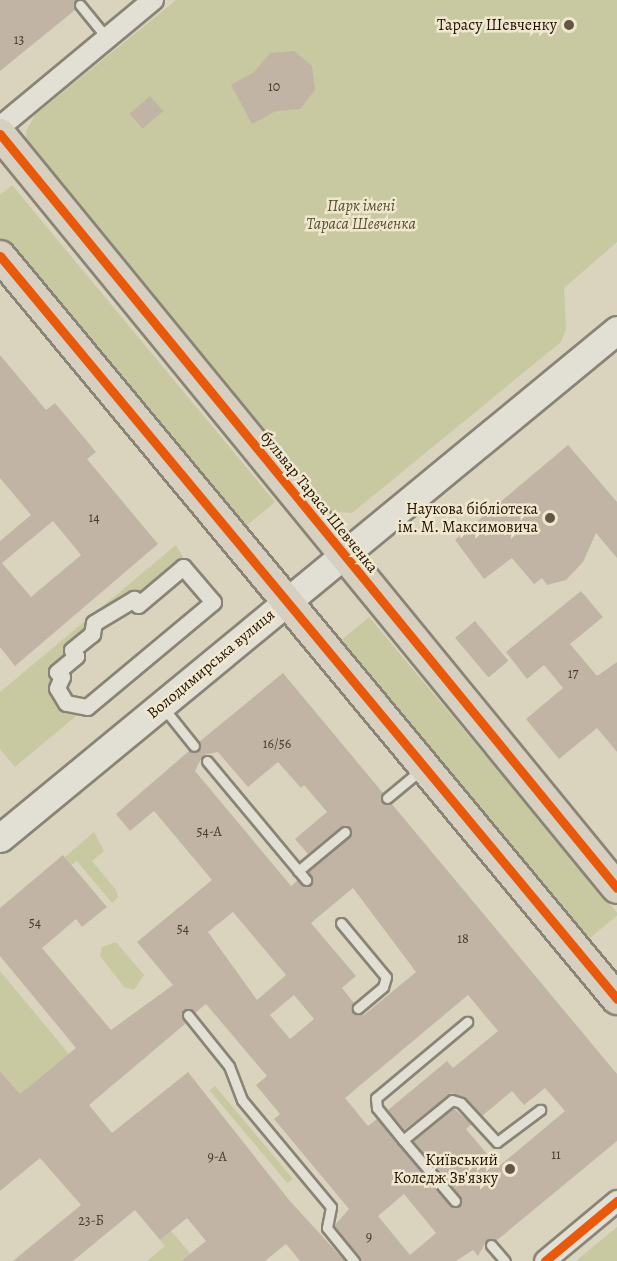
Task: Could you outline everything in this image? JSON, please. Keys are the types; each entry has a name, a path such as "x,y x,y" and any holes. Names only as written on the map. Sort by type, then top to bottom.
{"main road":[{"name":"бульвар Тараса Шевченка","path":"0,134 617,888"},
{"path":"0,256 617,999"},
{"name":"Володимирська вулиця","path":"0,838 342,554 617,330"}],"street":[{"path":"0,127 153,0"},
{"path":"183,567 213,602 87,707 66,703 57,688 62,677 57,672 76,656 72,650 92,634 98,618 114,615 134,599 138,605 183,567"},
{"path":"545,1261 617,1200"}],"lane":[{"path":"80,5 107,38"},
{"path":"161,705 194,746"},
{"path":"207,761 306,880"},
{"path":"387,798 424,767"},
{"path":"298,871 345,832"},
{"path":"341,923 386,977 383,987 358,1008"},
{"path":"188,1015 229,1066 242,1100 331,1208 327,1228 354,1261"},
{"path":"455,1201 377,1108 376,1098 467,1022"},
{"path":"403,1140 452,1100 461,1103 497,1142 540,1110"},
{"path":"491,1245 505,1261"}],"green space":[{"name":"Парк імені Тараса Шевченка","path":"176,0 617,0 617,242 564,288 566,329 561,342 352,513 327,511 27,149 26,131 35,115"},
{"path":"12,185 275,502 241,530 0,239 0,195"},
{"path":"176,545 186,562 138,605 103,615 57,688 87,707 15,767 0,749 0,692"},
{"path":"369,617 617,913 617,915 585,942 336,645"},
{"path":"94,832 104,851 92,861 116,890 118,897 112,903 77,861 71,865 65,857"},
{"path":"116,942 144,975 134,990 124,987 100,956 102,947"},
{"path":"0,971 69,1054 20,1094 0,1071"},
{"path":"215,1086 293,1179 287,1183 210,1090"},
{"path":"617,1227 617,1261 576,1261"},
{"path":"171,1231 190,1253 181,1261 147,1261 165,1246 160,1240"}],"building":[{"path":"0,0 76,0 75,10 0,71"},
{"path":"294,51 312,66 315,90 300,109 276,111 252,124 231,85 254,72 270,53"},
{"path":"150,96 163,111 143,129 130,114"},
{"path":"0,355 46,410 55,403 96,452 87,459 158,544 15,666 0,647 0,541 31,515 0,478","holes":["53,521 81,555 31,597 2,563"]},
{"name":"Наукова бібліотека ім. М. Максимовича","path":"568,445 617,502 617,558 596,533 583,562 566,580 547,585 542,578 534,584 512,558 484,579 455,540"},
{"path":"581,591 603,617 570,644 597,676 617,662 617,752 597,728 559,759 526,719 563,688 544,665 527,679 506,652"},
{"path":"475,621 508,661 489,678 455,638"},
{"path":"283,673 383,793 382,803 391,803 617,1074 617,1141 496,1241 487,1240 478,1256 473,1250 456,1261 361,1261 334,1226 349,1209 274,1119 280,1114 256,1085 267,1076 206,1004 195,1013 183,1010 185,1024 89,1105 112,1133 188,1072 289,1200 345,1261 300,1261 286,1244 265,1261 181,1261 206,1241 187,1218 160,1240 135,1210 73,1261 13,1261 81,1205 40,1158 0,1191 0,1071 20,1094 76,1048 0,956 0,908 63,855 107,907 82,927 76,919 42,948 111,1030 173,985 137,942 212,880 154,811 130,831 116,814 189,751 199,751 199,742","holes":["218,752 248,787 278,762 301,788 304,785 327,812 295,839 308,854 341,827 351,828 349,837 308,872 310,886 298,880 291,886 195,771 203,755","353,888 416,972 364,1015 353,1012 354,1003 342,988 356,976 311,923","233,912 286,975 257,1000 208,932","294,995 314,1019 290,1039 270,1015","468,995 498,1031 453,1068 447,1061 388,1110 404,1130 451,1093 466,1098 482,1116 512,1091 524,1105 545,1088 565,1111 498,1167 466,1129 472,1124 453,1108 413,1141 460,1197 456,1208 377,1119 368,1126 345,1098","404,1194 436,1233 410,1255 378,1216"]}],"cycle path":[{"path":"0,134 617,888"},
{"path":"0,256 617,999"},
{"path":"545,1261 617,1201"}],"place":[{"name":"Тарасу Шевченку","path":"569,25"},
{"name":"Наукова бібліотека ім. М. Максимовича","path":"550,518"},
{"name":"Київський Коледж Зв’язку","path":"510,1169"}]}
